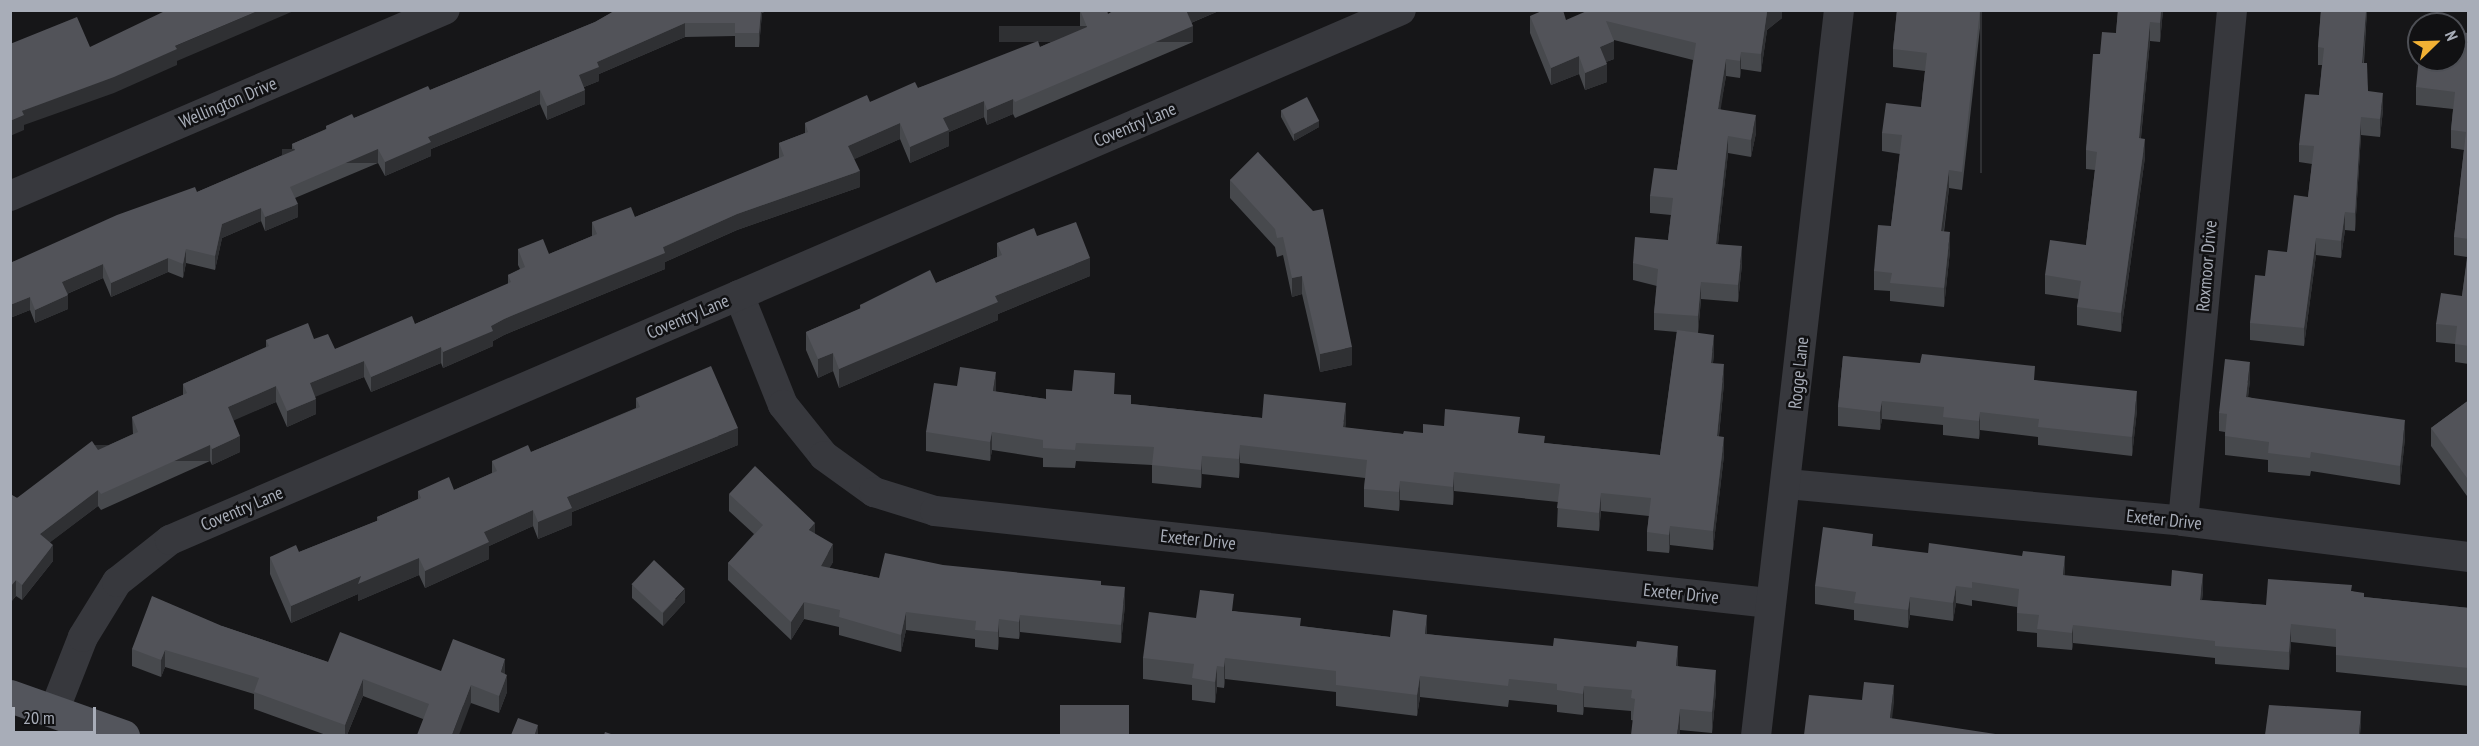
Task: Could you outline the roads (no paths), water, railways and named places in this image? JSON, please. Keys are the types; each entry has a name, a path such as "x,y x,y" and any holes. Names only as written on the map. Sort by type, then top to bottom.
{"main road":[{"path":"10,696 123,735"}],"street":[{"name":"Wellington Drive","path":"10,196 446,10"},
{"name":"Coventry Lane","path":"54,711 83,637 117,582 170,540 1401,10"},
{"name":"Rogge Lane","path":"1756,735 1768,603 1787,484 1839,10"},
{"name":"Roxmoor Drive","path":"2183,521 2232,10"},
{"name":"Exeter Drive","path":"739,295 783,405 824,456 874,492 935,511 1768,603"},
{"name":"Exeter Drive","path":"1787,484 2183,521 2469,557"}]}
